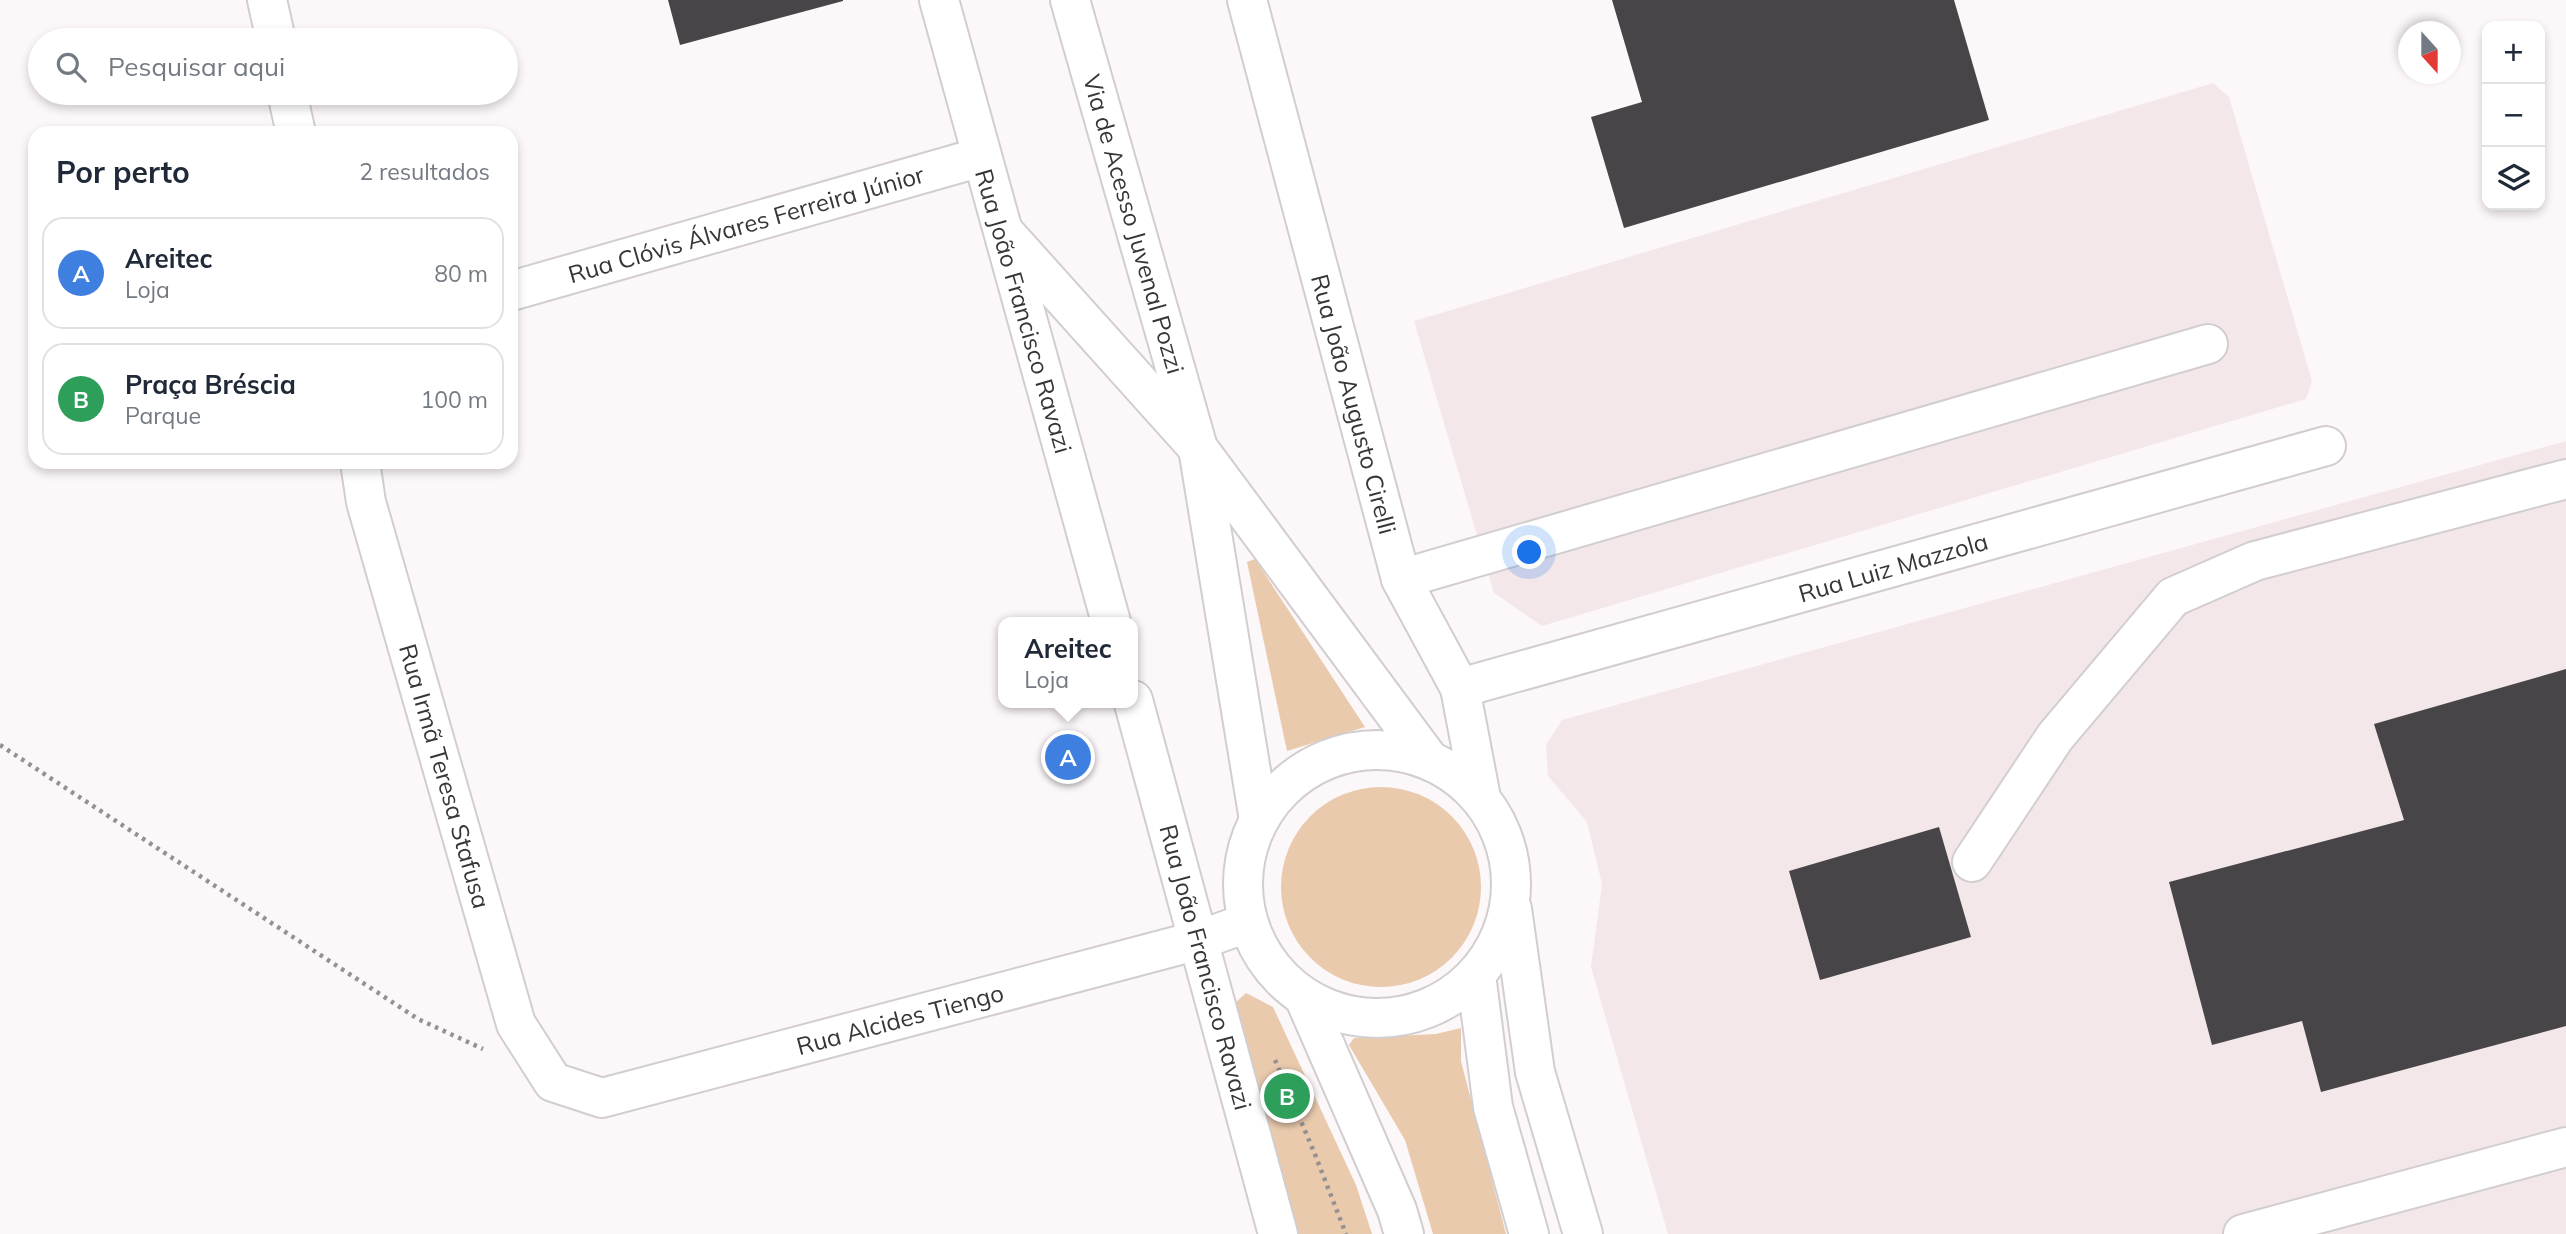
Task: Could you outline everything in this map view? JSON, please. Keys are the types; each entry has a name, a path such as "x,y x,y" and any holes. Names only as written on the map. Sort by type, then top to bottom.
{"street":[{"path":"267,0 273,28"},
{"name":"Via de Acesso Juvenal Pozzi","path":"1070,0 1198,448 1259,820"},
{"name":"Rua João Augusto Cirelli","path":"1257,3 1401,579 1460,688 1481,798"},
{"name":"Rua João Francisco Ravazi","path":"945,9 981,157 1110,617"},
{"path":"290,105 294,126"},
{"name":"Rua Clóvis Álvares Ferreira Júnior","path":"518,289 981,157"},
{"path":"1004,232 1198,448"},
{"path":"1401,579 2208,344"},
{"name":"Rua Luiz Mazzola","path":"1460,688 2326,446"},
{"name":"Via de Acesso Juvenal Pozzi","path":"1198,448 1430,761"},
{"name":"Rua Irmã Teresa Stafusa","path":"361,469 366,502 516,1024 553,1082"},
{"path":"1972,862 2055,737 2173,597 2255,561 2566,479"},
{"name":"Rua João Francisco Ravazi","path":"1135,708 1278,1234"},
{"path":"1512,909 1494,950 1476,975 1438,1003 1394,1017 1347,1015 1304,997 1279,976 1259,948 1247,923 1242,884 1247,851 1259,820 1283,789 1315,765 1352,752 1392,751 1430,761 1458,776 1481,798 1503,835 1512,878 1512,909 1535,1072 1583,1234"},
{"name":"Rua Alcides Tiengo","path":"553,1082 603,1098 1199,940 1247,923"},
{"path":"1476,975 1493,1107 1529,1234"},
{"path":"1304,997 1397,1210 1404,1234"},
{"path":"2244,1234 2566,1147"}],"path":[{"path":"0,745 418,1019 492,1053"},
{"path":"1272,1054 1346,1234"}],"shaded area":[{"path":"2213,83 2229,97 2312,381 2306,399 1542,626 1494,593 1414,321"},
{"path":"2566,441 2566,1234 1668,1234 1591,967 1602,884 1587,822 1548,776 1546,745 1562,720"},
{"path":"1255,559 1365,727 1287,751 1247,562"},
{"path":"1381,787 1419,795 1452,816 1473,849 1481,887 1473,925 1452,958 1419,979 1381,987 1343,979 1310,958 1289,925 1281,887 1289,849 1310,816 1343,795"},
{"path":"1246,993 1273,1007 1356,1185 1372,1234 1299,1234 1234,1004"},
{"path":"1461,1028 1461,1061 1506,1234 1433,1234 1405,1140 1349,1045 1354,1038 1436,1034"}],"building":[{"path":"668,0 843,0 843,1 680,45"},
{"path":"1612,0 1954,0 1989,120 1624,228 1591,117 1642,102"},
{"path":"2566,669 2566,1026 2321,1092 2302,1021 2212,1045 2169,882 2404,820 2374,724"},
{"path":"1939,827 1971,937 1820,980 1789,871"}],"place":[{"name":"Areitec","path":"1068,757"},
{"name":"Praça Bréscia","path":"1287,1096"}]}
